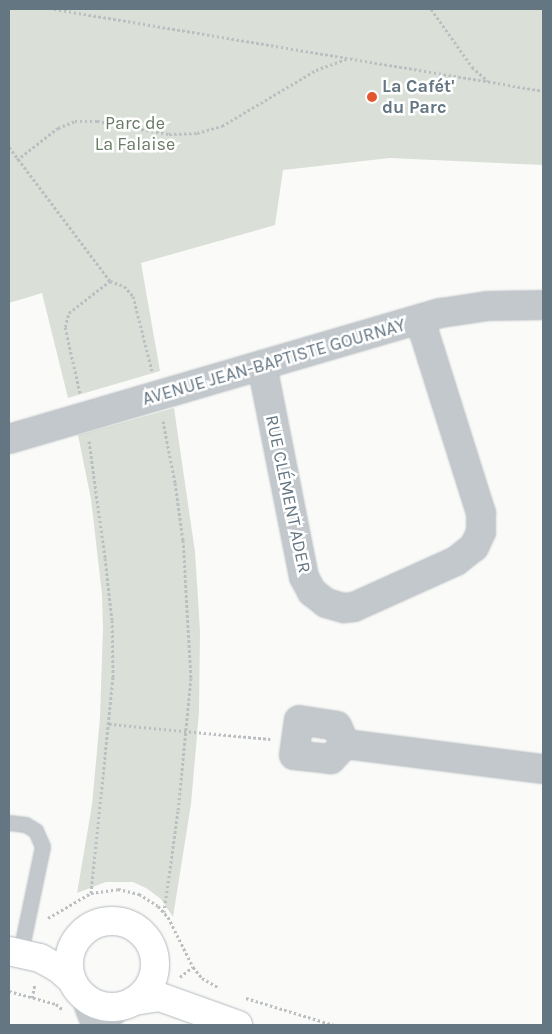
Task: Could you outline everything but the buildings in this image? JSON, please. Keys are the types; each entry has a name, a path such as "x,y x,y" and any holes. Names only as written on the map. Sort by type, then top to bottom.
{"street":[{"name":"AVENUE JEAN-BAPTISTE GOURNAY","path":"9,439 420,320 473,307 543,305"},
{"name":"RUE CLÉMENT ADER","path":"262,365 304,577 312,592 326,603 344,608 354,607 456,561 474,547 481,532 480,513 420,320"},
{"path":"296,741 299,720 337,726 346,744 543,769"},
{"path":"15,951 48,947 100,922 123,922 142,932 176,984 198,1005 228,1022"},
{"path":"75,997 69,968 69,956 73,944 85,930"},
{"path":"15,951 54,965 96,1025 147,990 152,980 156,963 152,946"},
{"path":"75,997 101,1005 126,1004 160,997 228,1022"}],"lane":[{"path":"9,822 26,825 36,831 43,847 26,922 15,951"}],"path":[{"path":"54,9 543,91"},
{"path":"431,9 472,68 489,82"},
{"path":"17,160 58,128 76,121 97,121 169,134 197,133 222,126 316,70 347,58"},
{"path":"9,147 17,160 81,240 110,281 124,286 133,296 158,396 176,483 183,540 191,678 187,732 164,912"},
{"path":"91,893 113,677 112,620 97,493 85,417 65,327 69,314 110,281"},
{"path":"108,724 296,741"},
{"path":"26,922 44,920 91,893 111,889 132,892 152,901 164,912 176,929 193,967 207,982 227,992"},
{"path":"179,978 193,967"},
{"path":"9,991 56,1004 75,997"},
{"path":"244,998 334,1025"}],"green space":[{"name":"Parc de La Falaise","path":"9,9 543,9 543,165 390,158 283,170 275,225 141,263 160,371 68,398 42,293 9,303"},
{"path":"174,408 195,552 200,631 199,712 191,804 173,917 161,899 146,888 133,882 106,882 77,893 92,805 100,718 103,628 102,594 91,499 78,435"}],"place":[{"name":"La Cafét' du Parc","path":"372,97"}]}
